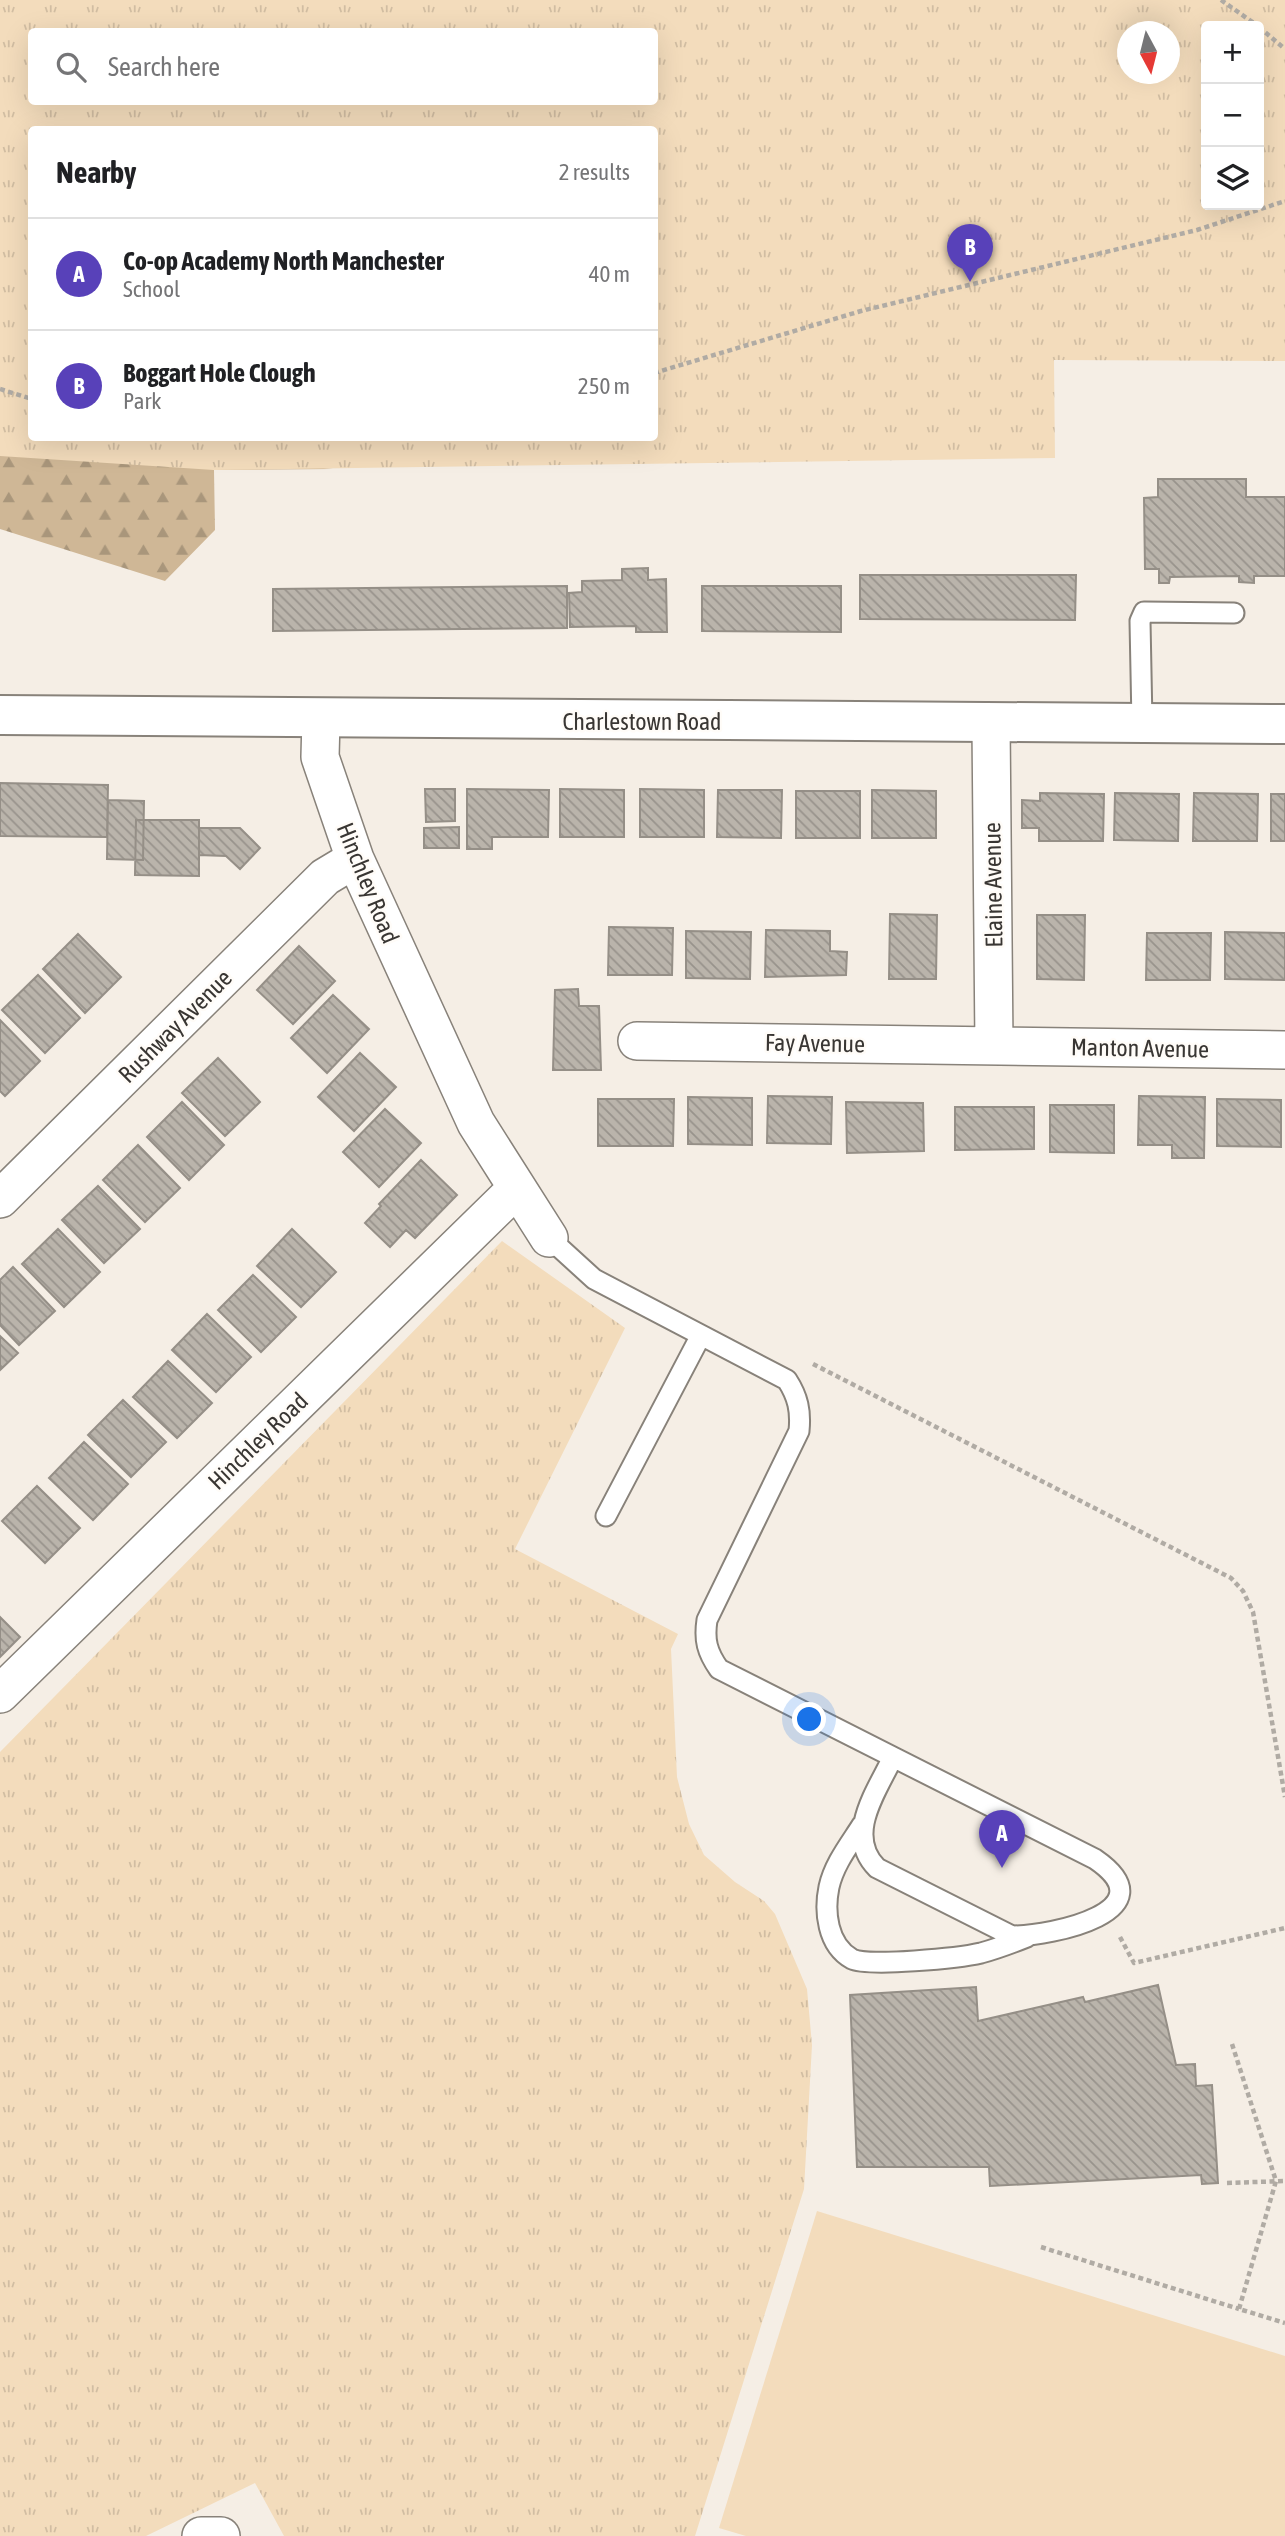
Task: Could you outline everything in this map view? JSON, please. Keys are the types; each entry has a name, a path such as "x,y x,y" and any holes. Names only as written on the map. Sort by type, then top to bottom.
{"street":[{"name":"Charlestown Road","path":"0,715 1285,724"},
{"name":"Hinchley Road","path":"320,719 320,757 355,859 476,1123 549,1238"},
{"name":"Elaine Avenue","path":"991,724 994,1046"},
{"name":"Rushway Avenue","path":"0,1199 325,877 355,859"},
{"name":"Fay Avenue","path":"637,1041 994,1046"},
{"name":"Manton Avenue","path":"994,1046 1285,1050"},
{"name":"Hinchley Road","path":"0,1693 516,1189"},
{"path":"201,2536 221,2536"}],"lane":[{"path":"1142,723 1140,621 1144,612 1234,613"},
{"path":"549,1238 594,1279 786,1380 799,1403 799,1431 707,1620 704,1637 708,1654 719,1669 893,1757 1108,1868 1118,1881 1117,1901 1107,1914 980,1953 909,1961 853,1960 839,1949 831,1937 826,1911 829,1885 836,1867 862,1825 893,1757"},
{"path":"606,1516 701,1337"},
{"path":"862,1825 866,1857 877,1868 990,1927 1012,1936 1031,1936"}],"path":[{"path":"1221,0 1250,21"},
{"path":"1264,32 1285,49"},
{"path":"658,372 861,311 1197,230 1285,201"},
{"path":"0,389 28,398"},
{"path":"803,1359 1231,1578 1243,1591 1253,1612 1285,1797"},
{"path":"1107,1914 1135,1963 1285,1928"},
{"path":"1232,2044 1276,2181 1239,2309"},
{"path":"1227,2183 1285,2180"},
{"path":"1041,2247 1285,2323"}],"green space":[{"path":"0,0 1285,0 1285,361 1054,360 1055,458 214,470 0,456"},
{"path":"0,353 28,427 28,441 61,441 333,469 214,470 215,530 165,581 0,529"},
{"path":"502,1241 625,1328 515,1549 678,1634 671,1649 677,1777 689,1824 704,1855 735,1882 764,1901 775,1914 807,1989 812,2045 804,2189 695,2536 284,2536 255,2483 146,2536 0,2536 0,1752"},
{"path":"817,2211 1285,2356 1285,2536 746,2536 719,2528"}],"building":[{"path":"1158,479 1246,479 1246,497 1285,497 1285,576 1254,576 1254,583 1239,582 1239,576 1170,577 1169,583 1159,583 1159,569 1145,569 1144,498 1158,497"},
{"path":"648,568 648,580 666,579 667,632 636,632 636,626 570,627 569,593 582,592 582,581 622,580 622,569"},
{"path":"860,575 1076,575 1075,620 860,619"},
{"path":"567,586 567,628 273,631 273,589"},
{"path":"702,586 841,586 841,632 702,631"},
{"path":"0,783 108,785 107,837 0,836"},
{"path":"425,789 455,789 455,821 426,822"},
{"path":"467,789 549,790 548,837 492,837 492,849 467,849"},
{"path":"560,789 624,790 624,837 560,837"},
{"path":"640,789 704,790 704,837 640,837"},
{"path":"718,790 782,790 781,838 717,837"},
{"path":"872,790 936,791 936,838 872,838"},
{"path":"796,791 860,791 860,838 796,838"},
{"path":"1040,793 1104,794 1103,841 1039,841 1039,828 1022,828 1022,800 1040,801"},
{"path":"1115,793 1179,794 1178,841 1114,840"},
{"path":"1194,793 1258,794 1257,841 1193,841"},
{"path":"1271,794 1285,794 1285,841 1271,841"},
{"path":"108,800 144,801 143,860 107,859"},
{"path":"136,820 199,820 199,876 135,875"},
{"path":"459,827 459,848 424,848 424,828"},
{"path":"199,828 240,828 260,848 240,869 226,856 199,855"},
{"path":"890,914 937,915 936,979 889,979"},
{"path":"1037,915 1085,915 1084,980 1037,979"},
{"path":"609,927 673,928 672,975 608,975"},
{"path":"766,930 830,931 830,951 847,952 846,975 765,977"},
{"path":"686,931 751,932 750,979 686,978"},
{"path":"1225,932 1285,933 1285,980 1225,979"},
{"path":"1147,933 1211,933 1210,980 1146,980"},
{"path":"78,934 121,977 85,1013 43,969"},
{"path":"299,946 335,981 293,1024 257,990"},
{"path":"38,975 80,1018 45,1053 2,1010"},
{"path":"578,989 579,1006 599,1006 601,1070 553,1070 555,990"},
{"path":"333,995 369,1029 327,1073 291,1038"},
{"path":"0,1020 40,1061 5,1096 0,1091"},
{"path":"360,1053 396,1087 354,1131 318,1097"},
{"path":"218,1058 260,1102 225,1136 182,1093"},
{"path":"768,1096 832,1097 831,1144 767,1143"},
{"path":"1139,1096 1205,1097 1204,1158 1172,1158 1172,1145 1138,1145"},
{"path":"688,1097 752,1098 752,1145 688,1144"},
{"path":"598,1099 674,1099 673,1146 598,1146"},
{"path":"1217,1099 1281,1100 1281,1147 1217,1146"},
{"path":"182,1102 224,1145 189,1180 147,1137"},
{"path":"846,1102 923,1103 924,1151 847,1153"},
{"path":"1050,1105 1114,1105 1114,1153 1050,1152"},
{"path":"955,1107 1034,1107 1034,1149 955,1150"},
{"path":"385,1109 421,1143 379,1187 343,1152"},
{"path":"138,1145 180,1188 145,1222 103,1180"},
{"path":"421,1160 457,1195 415,1238 406,1230 390,1247 365,1223 381,1206 379,1204"},
{"path":"98,1186 140,1229 104,1263 62,1220"},
{"path":"58,1229 100,1272 64,1307 22,1264"},
{"path":"292,1229 336,1272 301,1307 257,1266"},
{"path":"13,1267 55,1311 19,1345 0,1325 0,1280"},
{"path":"253,1275 296,1317 261,1352 218,1310"},
{"path":"207,1314 251,1357 216,1392 172,1350"},
{"path":"0,1336 18,1353 0,1370"},
{"path":"168,1361 212,1403 177,1438 133,1397"},
{"path":"123,1400 166,1442 131,1477 88,1435"},
{"path":"84,1442 128,1484 93,1520 49,1478"},
{"path":"37,1486 80,1528 45,1563 2,1521"},
{"path":"0,1617 20,1637 0,1657"},
{"path":"1158,1985 1176,2065 1195,2064 1196,2086 1212,2085 1218,2183 1202,2184 1201,2175 990,2186 989,2167 857,2167 850,1995 976,1987 978,2021 1083,1997 1085,2002"}],"place":[{"name":"Boggart Hole Clough","path":"970,282"},
{"name":"Co-op Academy North Manchester","path":"1002,1868"}]}
